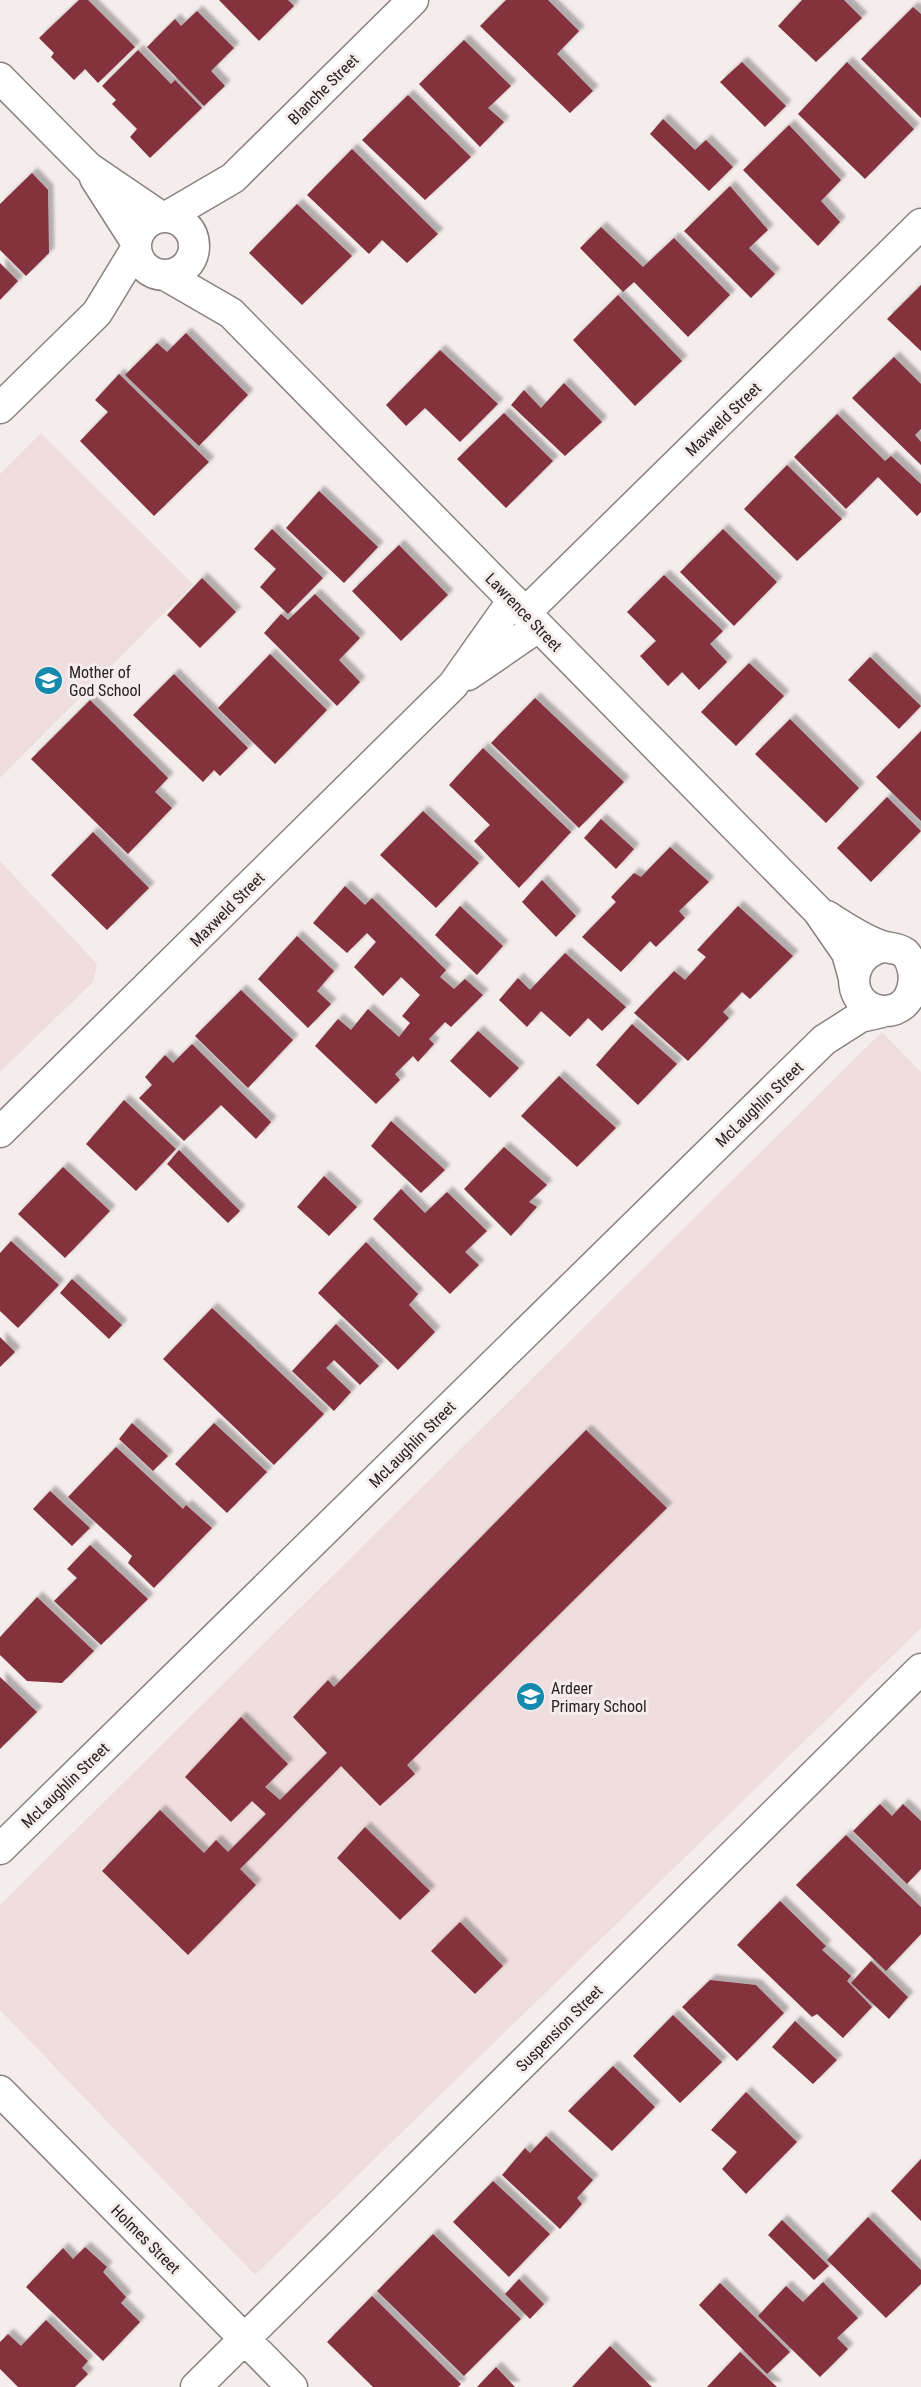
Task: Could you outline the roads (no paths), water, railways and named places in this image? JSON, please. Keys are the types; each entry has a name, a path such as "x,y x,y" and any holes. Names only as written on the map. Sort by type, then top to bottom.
{"street":[{"name":"Blanche Street","path":"165,216 233,178 413,0"},
{"path":"0,78 89,168 165,216 177,219 185,225 194,246 188,264 175,274 163,275 97,312"},
{"path":"89,168 136,246 143,266 163,275"},
{"name":"Blanche Street","path":"194,246 233,178"},
{"path":"0,408 97,312 136,246 138,233 144,225 165,216"},
{"name":"Maxweld Street","path":"0,1132 921,224"},
{"name":"Lawrence Street","path":"194,246 231,313 818,911 847,953 854,982"},
{"name":"Lawrence Street","path":"163,275 231,313"},
{"name":"Lawrence Street","path":"818,911 852,932 900,944"},
{"path":"900,944 911,959 911,995 864,1003 854,982 859,961 865,954 900,944"},
{"name":"McLaughlin Street","path":"824,1040 854,982"},
{"name":"McLaughlin Street","path":"0,1849 824,1040 860,1017 911,995"},
{"name":"Suspension Street","path":"196,2387 921,1669"},
{"name":"Holmes Street","path":"0,2091 292,2387"}],"place":[{"name":"Mother of God School","path":"48,681"},
{"name":"Ardeer Primary School","path":"530,1697"}]}
